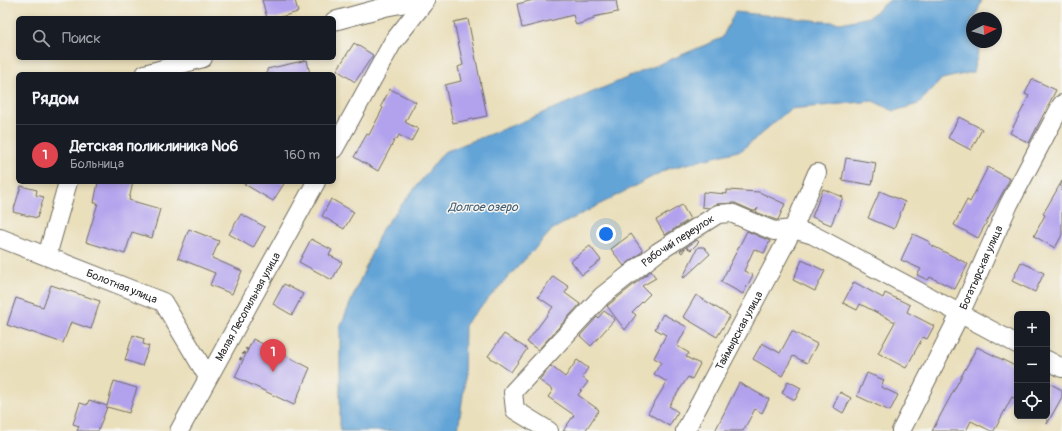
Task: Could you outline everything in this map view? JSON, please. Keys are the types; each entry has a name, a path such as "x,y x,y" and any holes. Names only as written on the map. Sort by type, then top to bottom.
{"street":[{"path":"336,20 385,7 422,0"},
{"path":"336,145 393,42 426,0"},
{"path":"152,72 196,60"},
{"name":"Богатырская улица","path":"901,431 960,314 1009,204 1062,104"},
{"name":"Таймырская улица","path":"685,431 792,229 816,173"},
{"path":"47,256 67,184"},
{"name":"Малая Лесопильная улица","path":"179,431 315,184"},
{"name":"Рабочий переулок","path":"549,431 515,410 513,392 602,296 658,252 718,214 731,213 774,231 792,229 813,235 1014,342"},
{"name":"Болотная улица","path":"0,238 163,302 208,377"},
{"path":"1050,362 1062,368"}],"path":[{"path":"240,360 246,349 248,350"}],"water":[{"name":"Долгое озеро","path":"890,0 982,0 977,12 966,12 966,48 979,48 973,72 942,79 918,104 894,111 873,101 790,109 742,150 667,169 553,229 465,324 464,388 458,431 340,431 340,327 382,229 444,152 524,121 722,38 735,12 841,23 869,17"}],"building":[{"path":"262,0 295,0 298,12 284,16 266,16"},
{"path":"534,0 616,0 618,12 593,17 594,19 576,25 573,15 522,28 517,4"},
{"path":"468,19 487,116 453,123 445,85 461,81 458,67 463,65 454,22"},
{"path":"354,43 373,55 355,82 337,70"},
{"path":"307,60 310,72 267,72 267,69"},
{"path":"1032,79 1056,90 1029,143 1010,133 1029,96 1025,94"},
{"path":"390,89 416,102 405,122 418,129 411,142 399,135 397,139 395,139 378,171 354,157 367,134 369,135 383,108 381,106"},
{"path":"959,117 982,129 971,150 948,138"},
{"path":"846,158 876,163 872,185 842,180"},
{"path":"988,167 1010,179 978,238 954,225 967,200 970,202"},
{"path":"1062,181 1062,235 1055,248 1034,236 1045,215 1043,214"},
{"path":"98,184 133,184 129,200 160,209 152,238 132,232 125,254 86,242 98,203 94,203"},
{"path":"244,184 284,184 273,201"},
{"path":"21,186 37,190 36,195 44,197 37,218 13,212"},
{"path":"823,189 843,197 831,225 812,217"},
{"path":"727,190 759,192 785,204 778,220 756,212 758,208 753,211 735,203 717,204 709,208 702,207 703,192 727,194"},
{"path":"880,191 905,202 894,229 868,218"},
{"path":"331,199 354,212 344,229 322,216"},
{"path":"682,205 690,219 665,235 656,220"},
{"path":"241,214 265,227 253,248 229,234"},
{"path":"189,229 219,241 212,258 242,271 232,294 210,285 215,273 178,258"},
{"path":"747,231 770,241 764,253 754,249 744,271 753,275 743,294 721,282"},
{"path":"631,234 643,251 624,266 611,249"},
{"path":"913,234 968,264 955,289 930,277 928,280 917,275 921,269 901,260"},
{"path":"311,239 332,250 329,255 342,262 332,280 299,262"},
{"path":"697,240 699,242 691,250 686,247"},
{"path":"590,246 601,260 582,275 571,261"},
{"path":"698,247 704,247 710,254 684,278 683,277"},
{"path":"802,260 825,271 815,291 793,280"},
{"path":"1021,262 1044,273 1035,292 1012,281"},
{"path":"651,271 656,278 642,286 650,294 632,312 636,315 625,330 607,306"},
{"path":"553,276 569,287 565,293 580,304 538,350 527,342 553,307 538,297"},
{"path":"854,282 883,298 885,293 910,305 907,312 934,326 927,339 923,337 906,368 878,353 895,322 860,304 857,310 843,303"},
{"path":"284,284 303,294 292,315 273,304"},
{"path":"51,285 100,301 91,329 71,322 63,343 7,325 16,298 43,307"},
{"path":"696,295 730,316 717,337 683,317"},
{"path":"604,311 615,319 591,346 580,336"},
{"path":"663,314 687,327 677,346 689,353 686,357 700,364 692,379 688,377 669,406 678,412 669,426 648,413 667,382 654,374 661,362 654,358 666,335 655,329"},
{"path":"792,331 817,344 807,363 793,356 782,376 753,359 762,343 780,353"},
{"path":"504,334 527,349 511,372 488,356"},
{"path":"133,335 144,339 143,344 149,346 142,366 125,360"},
{"path":"253,339 310,368 294,405 235,377"},
{"path":"977,347 1014,366 1014,398 1012,397 994,431 971,421 966,431 932,431"},
{"path":"577,360 588,368 582,377 588,382 578,395 599,410 585,431 563,431 574,415 548,397 553,390 539,380 551,366 565,377"},
{"path":"867,373 884,380 881,387 898,395 890,411 857,396"},
{"path":"114,381 137,388 129,413 107,407 98,431 77,431 79,426 73,424 80,403 87,405 89,400 107,406"},
{"path":"788,381 801,388 795,400 782,393"},
{"path":"739,383 769,399 762,413 755,409 743,431 715,431"},
{"path":"1050,384 1062,390 1062,397 1050,419"},
{"path":"840,392 851,398 843,413 833,407"}],"place":[{"name":"Детская поликлиника №6","path":"273,372"}]}
